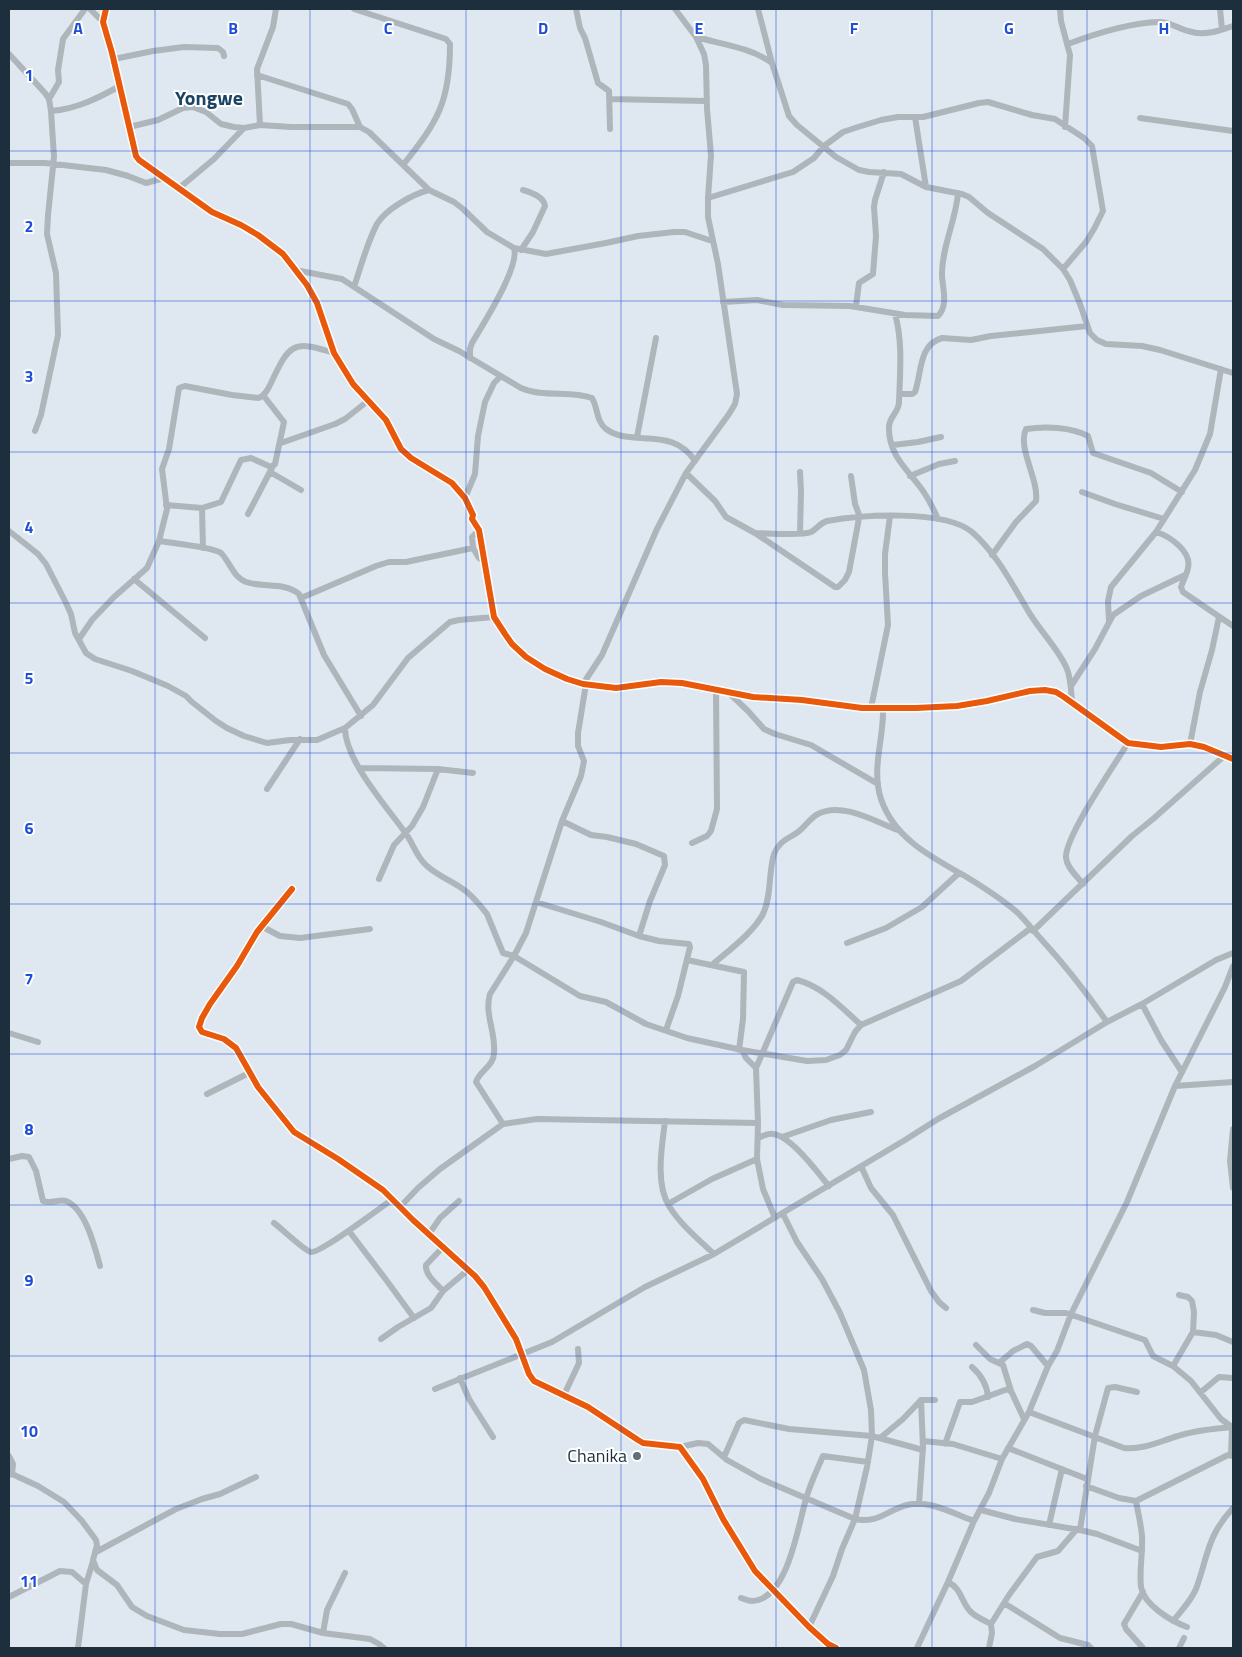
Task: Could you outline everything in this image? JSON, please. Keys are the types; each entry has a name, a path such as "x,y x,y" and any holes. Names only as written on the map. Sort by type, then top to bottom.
{"street":[{"path":"49,99 59,82 58,70 63,39 85,9"},
{"path":"90,9 104,22"},
{"path":"106,9 104,22 136,156 178,189 212,212 241,225 269,242 283,254 307,285 317,303 334,353 353,384 386,420 401,449 411,458 452,483 465,498 473,515 472,519 479,530 494,617 512,644 526,657 545,669 584,684 616,688 675,682 753,698 802,700 883,709 957,706 1030,691 1045,690 1056,692 1072,702 1128,743 1161,746 1190,744 1204,747 1233,759"},
{"path":"260,125 257,75 259,62 273,27 276,9"},
{"path":"354,9 446,39 450,44 446,98 427,135 403,165"},
{"path":"576,9 580,28 585,38 598,83 608,89 610,129"},
{"path":"502,1124 476,1082 492,1063 494,1057 494,1045 487,1009 490,994 526,933 562,821 583,768 584,761 578,746 578,733 584,684 602,654 657,529 686,473 729,414 735,404 737,394 718,264 708,217 711,156 706,101 706,65 704,54 696,37 675,9"},
{"path":"758,9 772,63 790,116 797,125 836,156 859,170 902,174 926,187 969,197 988,213 1043,249 1063,270 1080,304 1087,326 1092,336 1097,340 1106,344 1142,346 1160,350 1233,373"},
{"path":"1060,9 1061,22 1070,56 1065,127"},
{"path":"1220,9 1222,29"},
{"path":"1068,44 1115,28 1159,22 1169,23 1191,32 1203,33 1233,26"},
{"path":"696,37 755,54 772,63"},
{"path":"114,59 184,47 218,48 223,52 224,56"},
{"path":"9,54 45,93 49,99 51,111 54,164 47,234 56,273 58,335 35,431"},
{"path":"257,75 348,104 352,108 360,127"},
{"path":"51,111 67,110 82,106 120,86"},
{"path":"609,99 706,101"},
{"path":"708,198 794,172 814,158 824,146 844,132 858,127 881,120 898,117 923,117 988,102 1032,116 1055,119 1084,138 1092,146 1103,207 1101,216 1094,229 1063,270"},
{"path":"129,127 158,120 183,108 194,107 206,112 221,124 234,127 244,128 260,125 360,127 369,132 429,190 454,202 464,209 487,232 517,249 546,254 606,244 638,236 674,232 684,232 712,241"},
{"path":"915,117 926,187"},
{"path":"1140,118 1233,131"},
{"path":"178,189 214,159 244,128"},
{"path":"9,163 54,164 106,170 146,183 164,178"},
{"path":"856,306 859,283 873,274 876,236 874,207 884,172"},
{"path":"354,287 374,232 382,218 408,197 429,190"},
{"path":"470,358 472,343 507,282 517,249 532,232 545,206 545,202 542,199 524,190"},
{"path":"723,302 757,300 784,305 856,306 895,314 938,316 941,313 944,296 942,274 944,254 956,212 958,193"},
{"path":"295,270 342,279 434,339 529,391 592,398 600,422 607,430 617,434 666,440 689,452 695,460"},
{"path":"895,314 900,353 900,394 898,410 889,423 893,445 898,461 925,493 938,518"},
{"path":"900,394 912,394 914,392 925,351 938,339 972,340 991,336 1087,326"},
{"path":"637,437 656,338"},
{"path":"80,639 92,620 147,568 159,541 166,515 162,469 169,449 179,388 185,386 252,398 263,395 284,355 291,349 298,346 308,346 334,353"},
{"path":"1109,621 1108,601 1111,587 1156,532 1195,470 1210,434 1221,369"},
{"path":"465,498 475,474 478,436 485,402 494,383 501,376"},
{"path":"248,514 275,464 281,443 284,421 263,395"},
{"path":"281,443 335,424 345,419 369,400"},
{"path":"992,554 1016,522 1036,501 1036,490 1025,444 1026,429 1051,428 1082,433 1088,436 1093,452 1151,473 1182,492"},
{"path":"893,445 918,442 941,436"},
{"path":"166,505 202,508 221,502 242,459 251,458 268,466 301,490"},
{"path":"910,476 939,464 955,461"},
{"path":"800,472 800,533"},
{"path":"686,473 715,501 726,517 755,533 831,585 838,587 845,580 849,572 860,518 855,504 851,476"},
{"path":"1082,492 1164,519"},
{"path":"202,508 204,548"},
{"path":"755,533 812,532 825,522 890,516 938,518 965,528 972,532 992,554 1010,579 1028,612 1067,668 1072,702"},
{"path":"871,708 888,625 885,563 890,516"},
{"path":"479,530 472,537 473,548 479,558 485,561"},
{"path":"9,532 38,554 46,564 71,614 75,633 80,639 82,647 95,660 132,671 168,686 186,696 216,722 244,736 267,743 300,739 316,740 345,728 373,705 408,658 450,622 494,617"},
{"path":"1156,532 1167,535 1183,551 1188,560 1188,568 1181,590 1233,626"},
{"path":"159,541 204,548 220,553 244,582 292,590 300,594 324,655 361,716"},
{"path":"301,598 376,566 390,562 406,562 473,548"},
{"path":"1071,686 1095,649 1109,621 1118,611 1141,596 1185,575"},
{"path":"134,579 205,638"},
{"path":"1190,744 1200,692 1219,617"},
{"path":"692,843 707,836 711,831 717,809 716,690"},
{"path":"727,692 764,729 826,753 878,784"},
{"path":"883,709 884,726 877,761 878,784 888,815 899,831"},
{"path":"345,728 346,738 352,754 377,798 406,833 420,859 428,867 462,888 488,914 501,951 514,956 580,996 606,1002 646,1024 687,1038 740,1050 807,1061 826,1060 840,1055 846,1050 855,1032 861,1025 961,981 1032,929 1083,884 1132,836 1154,819 1224,756"},
{"path":"267,789 300,739"},
{"path":"1083,884 1066,861 1067,846 1075,829 1128,743"},
{"path":"360,768 473,773"},
{"path":"379,880 394,845 412,826 438,770"},
{"path":"712,965 755,925 762,914 768,900 773,857 779,844 801,830 816,814 827,811 852,812 899,831 945,866 1003,901 1019,914 1080,983 1106,1022"},
{"path":"562,821 591,835 636,844 664,856 665,865 650,901 639,936"},
{"path":"846,943 886,928 922,908 958,873"},
{"path":"292,889 261,926 210,1004 202,1018 200,1027 202,1032 224,1039 236,1048 258,1087 294,1132 338,1158 383,1190 468,1270 484,1287 516,1338 528,1374 534,1381 588,1407 643,1443 680,1448 698,1443 708,1444 724,1457 761,1479 855,1519 880,1518 907,1504 919,1504 930,1505 974,1522"},
{"path":"536,902 639,936 659,941 688,944 690,947 678,996 666,1030"},
{"path":"261,926 280,936 300,938 370,929"},
{"path":"435,1389 552,1342 644,1287 714,1254 938,1119 1035,1066 1106,1022 1142,1004 1216,960 1233,953"},
{"path":"687,960 743,971 745,973 740,1050 756,1068"},
{"path":"917,1648 981,1510 1002,1459 1029,1412 1048,1366 1057,1351 1071,1314 1127,1202 1174,1086 1220,996 1233,966"},
{"path":"775,1218 763,1189 757,1159 756,1068 793,982 797,980 813,986 861,1025"},
{"path":"1142,1004 1161,1040 1182,1072"},
{"path":"9,1033 38,1042"},
{"path":"207,1094 249,1073"},
{"path":"1174,1086 1233,1082"},
{"path":"782,1137 830,1120 871,1112"},
{"path":"400,1207 440,1169 502,1124 537,1120 758,1123"},
{"path":"665,1121 660,1169 668,1204 678,1218 714,1254"},
{"path":"1233,1128 1230,1161 1233,1187"},
{"path":"758,1138 766,1134 782,1137 791,1144 828,1186"},
{"path":"9,1159 22,1156 29,1157 36,1171 44,1201 64,1200 79,1212 90,1232 100,1266"},
{"path":"668,1204 712,1179 757,1159"},
{"path":"861,1166 871,1188 893,1214 931,1291 946,1308"},
{"path":"274,1223 311,1252 316,1251 349,1231 393,1199"},
{"path":"429,1234 440,1218 459,1201"},
{"path":"782,1214 797,1242 822,1279 850,1335 864,1370 871,1410 872,1436 855,1519 833,1576 809,1627"},
{"path":"349,1231 414,1318"},
{"path":"443,1247 426,1265 426,1269 443,1291"},
{"path":"381,1339 431,1308 443,1291 468,1270"},
{"path":"1173,1366 1192,1332 1194,1312 1192,1301 1188,1297 1179,1295"},
{"path":"1033,1310 1045,1313 1062,1312 1071,1314 1143,1339 1146,1341 1153,1356 1173,1366 1201,1392 1221,1419 1233,1427"},
{"path":"1192,1332 1216,1335 1233,1342"},
{"path":"999,1363 1013,1351 1027,1344 1031,1346 1048,1366"},
{"path":"976,1345 990,1359 1005,1368 1011,1391 1024,1419"},
{"path":"564,1395 578,1363 578,1350"},
{"path":"972,1367 986,1386 988,1396"},
{"path":"1201,1392 1219,1377 1233,1378"},
{"path":"460,1378 469,1399 493,1437"},
{"path":"989,1648 992,1633 991,1624 1037,1558 1058,1551 1079,1529 1095,1436 1108,1388 1115,1387 1137,1392"},
{"path":"945,1444 959,1403 972,1402 1004,1390 1011,1391"},
{"path":"880,1438 903,1419 921,1400 935,1400"},
{"path":"919,1504 923,1450 921,1400"},
{"path":"1029,1412 1130,1449 1158,1443 1176,1436 1233,1427"},
{"path":"724,1457 739,1423 744,1420 789,1429 872,1436 923,1450"},
{"path":"1008,1448 1062,1469 1119,1498 1136,1501 1232,1456 1233,1427"},
{"path":"923,1441 968,1448 1002,1459"},
{"path":"680,1448 703,1479 723,1519 751,1566 809,1627 828,1644 836,1648"},
{"path":"9,1456 13,1464 10,1475 38,1486 64,1502 82,1521 96,1540 96,1552 86,1584 78,1648"},
{"path":"741,1598 759,1599 774,1590 786,1570 806,1497 823,1456 868,1462"},
{"path":"1049,1525 1062,1469"},
{"path":"96,1552 176,1509 220,1494 256,1477"},
{"path":"1136,1501 1142,1536 1143,1592 1157,1609 1173,1621 1187,1626"},
{"path":"1173,1621 1192,1597 1210,1540 1233,1508"},
{"path":"981,1510 1015,1519 1079,1529 1142,1551"},
{"path":"93,1560 96,1570 117,1585 132,1607 147,1616 184,1630 220,1634 242,1634 281,1624 291,1624 323,1633 370,1639 384,1648"},
{"path":"9,1596 39,1580 66,1570 72,1572 86,1584"},
{"path":"323,1633 327,1610 345,1573"},
{"path":"948,1582 957,1588 973,1614 991,1624"},
{"path":"1143,1592 1124,1624 1126,1629 1143,1648"},
{"path":"1004,1603 1060,1638 1091,1648"},
{"path":"1179,1648 1184,1638"}],"cycle path":[{"path":"106,9 103,22 136,156 212,212 258,235 283,254 307,285 317,303 334,353 353,384 386,420 401,449 411,458 452,483 465,498 473,515 472,519 479,530 494,617 512,644 526,657 545,669 583,684 616,688 661,682 682,683 753,697 802,700 862,708 957,706 1030,691 1045,690 1056,692 1064,697 1128,743 1161,747 1190,744 1204,747 1233,759"},
{"path":"292,889 257,932 237,966 210,1004 199,1027 202,1032 224,1039 236,1048 258,1087 294,1132 383,1190 475,1276 484,1287 516,1339 529,1374 534,1381 588,1407 643,1443 680,1447 703,1479 723,1519 755,1571 809,1627 828,1644 836,1648"}],"place":[{"name":"Chanika","path":"637,1456"}],"district":[{"name":"Yongwe","path":"209,98"}]}
